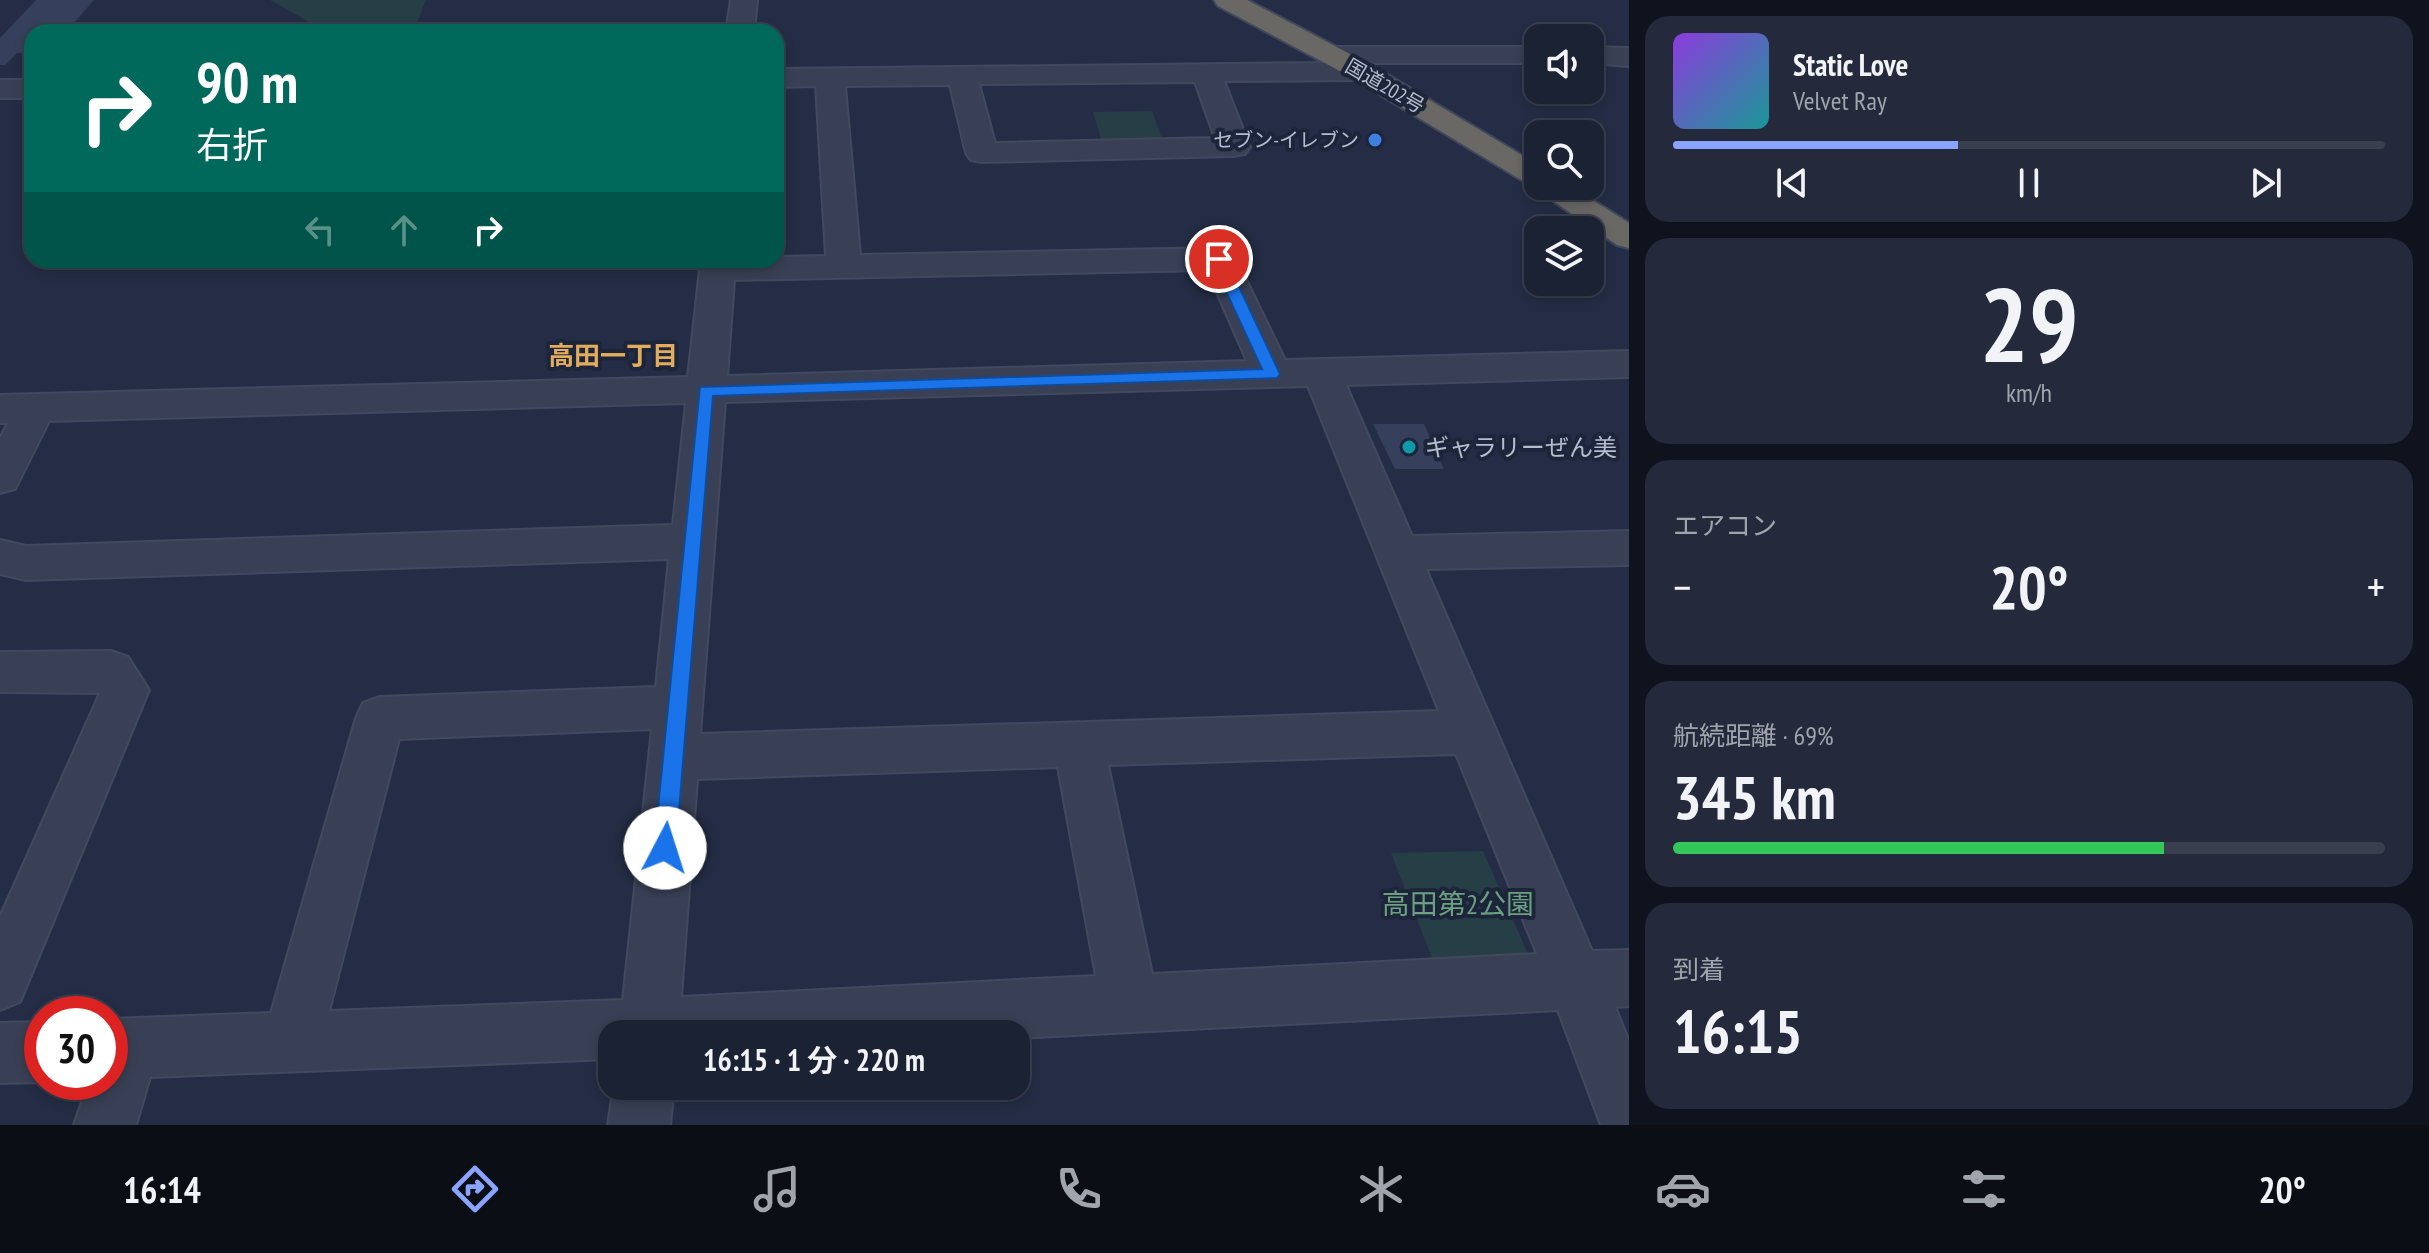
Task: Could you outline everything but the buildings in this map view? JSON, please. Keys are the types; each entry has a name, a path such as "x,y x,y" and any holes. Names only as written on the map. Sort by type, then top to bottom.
{"highway":[{"name":"国道202号","path":"1227,0 1361,71 1524,170"},
{"path":"1570,200 1629,238"}],"street":[{"path":"741,24 744,0"},
{"path":"1329,55 1524,55"},
{"path":"1604,56 1629,57"},
{"path":"784,78 1361,71"},
{"path":"962,76 982,153 1234,147 1206,73"},
{"path":"830,77 844,267"},
{"path":"0,89 24,89"},
{"path":"784,266 1219,259 1272,374"},
{"path":"650,1020 717,268"},
{"path":"0,478 18,409 1629,364"},
{"path":"1322,373 1472,732 1602,980 1629,1119"},
{"path":"0,557 26,563 692,541"},
{"path":"1397,553 1629,548"},
{"path":"0,672 111,671 125,690 0,982"},
{"path":"292,1042 380,718 678,707"},
{"path":"673,757 1472,732"},
{"path":"1079,744 1130,1004"},
{"path":"845,1020 1602,980"},
{"path":"128,1049 598,1033"},
{"path":"0,1053 24,1052"},
{"path":"105,1125 110,1100"},
{"path":"639,1125 642,1100"}],"green space":[{"path":"270,0 426,0 417,24 313,24"},
{"path":"1152,111 1164,144 1103,146 1093,112"},
{"name":"高田第2公園","path":"1483,851 1528,954 1432,958 1391,853"}],"place":[{"name":"セブン-イレブン","path":"1375,140"},
{"name":"ギャラリーぜん美","path":"1409,447"}],"district":[{"name":"高田一丁目","path":"613,355"}],"route":[{"path":"665,848 705,391 1272,374 1219,259"}]}
